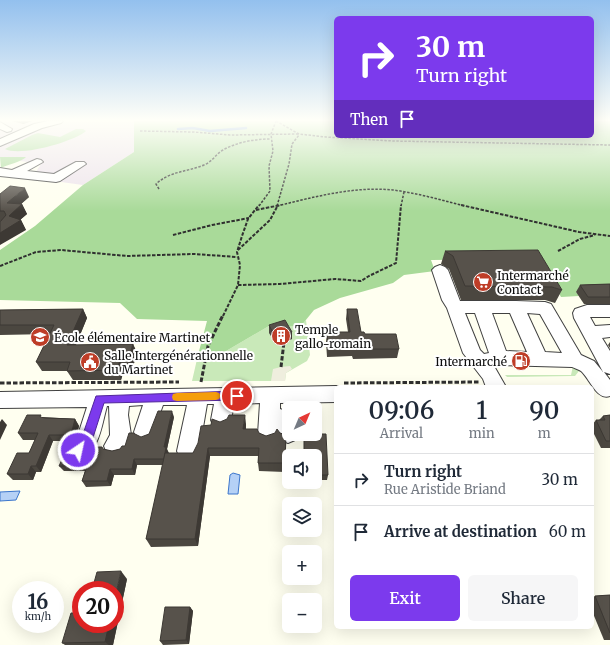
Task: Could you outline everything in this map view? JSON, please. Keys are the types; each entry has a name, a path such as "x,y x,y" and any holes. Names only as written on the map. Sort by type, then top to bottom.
{"street":[{"path":"15,173 37,162"},
{"path":"41,189 80,164"},
{"path":"0,172 56,178"},
{"path":"440,270 450,300 455,307 472,353 491,375 495,385"},
{"path":"455,307 545,308 575,360"},
{"path":"481,307 500,358"},
{"path":"516,307 539,358"},
{"path":"610,311 587,311 581,313 582,318 610,367"},
{"path":"590,332 610,331"},
{"path":"481,362 500,358 575,360 587,366 601,382 603,390"},
{"path":"0,400 334,394"},
{"path":"271,395 275,428"},
{"path":"221,420 225,396"},
{"path":"188,451 198,397"},
{"path":"115,446 119,442 121,431 118,413 120,398"},
{"path":"144,432 155,398"},
{"path":"78,450 86,443 100,399"}],"path":[{"path":"159,189 156,184 161,178 173,173 193,169 207,164 222,151"},
{"path":"198,397 208,346 238,285 240,264 237,257 237,252 249,218 270,191 269,166 273,151"},
{"path":"237,252 270,220 278,204 291,151"},
{"path":"256,210 278,204 366,189 404,192 528,219 579,232 610,236"},
{"path":"238,285 334,280 361,281 368,275 390,267 396,263 398,233 404,192"},
{"path":"173,235 205,226 249,218"},
{"path":"558,250 580,239 597,234"},
{"path":"0,266 36,252 61,250 127,256 194,254 237,257"},
{"path":"281,366 284,342"},
{"path":"0,383 50,382"}],"shaded area":[{"path":"0,151 134,151 83,185 32,178 41,164 0,158"},
{"path":"290,366 292,369 286,373 285,381 271,381 273,369"}],"green space":[{"path":"610,151 610,292 576,292 579,296 561,297 540,259 431,260 435,271 404,275 393,283 340,298 314,310 301,326 269,326 221,354 198,355 207,321 137,319 120,303 0,300 0,250 35,226 83,185 134,152"},
{"path":"0,157 26,157 1,168"},
{"path":"306,320 310,355 307,361 286,373 285,381 192,381 198,355 221,354 269,326 301,326"},
{"path":"573,366 583,366 575,376 507,377 505,375 571,375"}],"water":[{"path":"233,473 240,475 238,494 228,494 230,475"},
{"path":"20,491 16,500 0,501 0,492"}],"building":[{"path":"10,186 25,188 7,203 22,204 9,216 21,220 0,233 0,222 6,215 4,211 0,211 0,194"},
{"path":"538,250 562,290 552,287 465,286 453,256 445,251"},
{"path":"610,284 610,297 588,297 580,285"},
{"path":"83,309 67,345 133,344 128,360 120,360 117,370 67,371 70,362 36,362 54,325 0,325 0,310"},
{"path":"347,309 357,309 361,332 364,332 365,334 396,334 399,349 354,349 354,346 328,347 327,332 350,332"},
{"path":"285,320 292,332 275,337 269,325"},
{"path":"158,411 172,411 164,447 166,447 164,459 134,459 132,469 110,469 107,481 82,481 87,466 59,466 65,453 74,456 80,453 91,453 93,447 102,447 103,449 112,451 125,446 129,433 133,433 141,437 149,434"},
{"path":"27,415 41,415 40,417 45,418 75,419 72,431 66,435 49,435 36,466 31,466 28,474 7,474 17,453 29,453 38,433 18,433"},
{"path":"229,415 245,415 243,429 257,429 259,433 266,436 275,433 277,429 282,434 282,441 286,441 286,449 282,449 282,463 258,463 259,448 208,448 195,539 146,539 165,453 193,453 198,443 201,426 211,425 212,419 220,422 227,419"},
{"path":"610,415 610,441 606,441 596,420 605,420 603,416"},
{"path":"322,434 326,434 328,475 322,475 322,449 304,449 304,441 322,441"},
{"path":"121,571 119,581 94,581 97,572"},
{"path":"610,595 610,633 595,596"},
{"path":"165,607 190,607 186,640 160,641"},
{"path":"71,613 72,633 107,633 105,642 62,643"}],"slow traffic":[{"path":"177,397 216,396"}],"place":[{"name":"Intermarché Contact","path":"483,282"},
{"name":"Temple gallo-romain","path":"281,336"},
{"name":"École élémentaire Martinet","path":"40,337"},
{"name":"Intermarché","path":"521,361"},
{"name":"Salle Intergénérationnelle du Martinet","path":"90,362"}],"route":[{"path":"78,450 86,443 94,413 100,399 237,396"}]}
